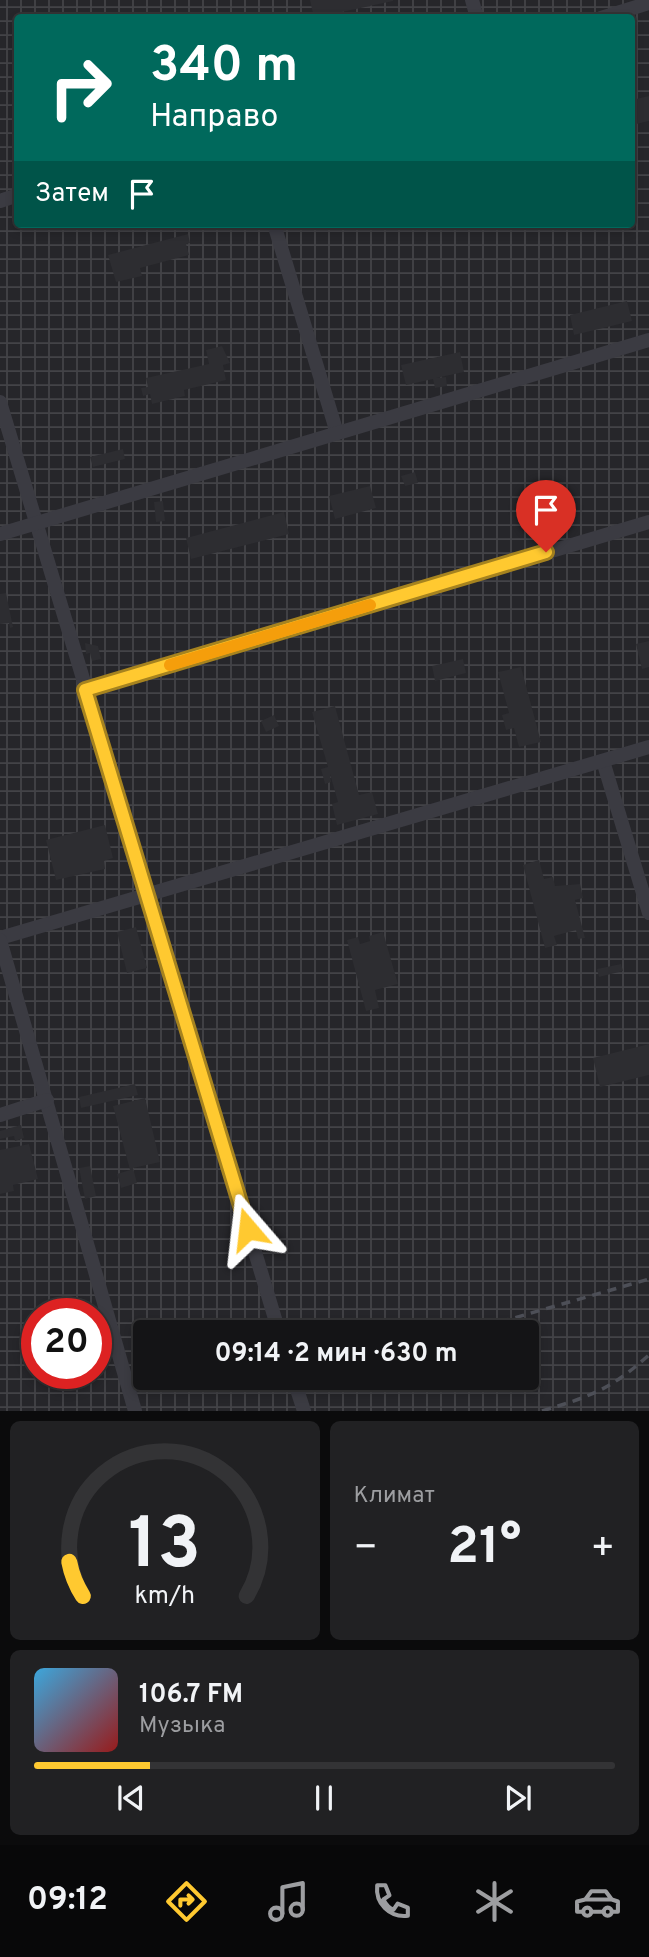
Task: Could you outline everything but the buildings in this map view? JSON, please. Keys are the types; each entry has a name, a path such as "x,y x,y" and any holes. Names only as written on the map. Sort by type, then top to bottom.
{"lane":[{"path":"614,14 649,3"},
{"path":"275,228 337,433"},
{"path":"0,534 649,340"},
{"path":"0,402 275,1320"},
{"path":"85,690 649,522"},
{"path":"135,1411 0,939 649,747"},
{"path":"603,761 649,913"},
{"path":"0,1115 47,1100"},
{"path":"297,1390 304,1411"}],"shaded area":[{"path":"0,0 649,0 649,1411 0,1411"}],"railway":[{"path":"507,1320 649,1279"},
{"path":"542,1411 574,1401 611,1384 649,1355"}],"slow traffic":[{"path":"170,665 370,605"}],"route":[{"path":"248,1229 85,690 546,552"}]}
